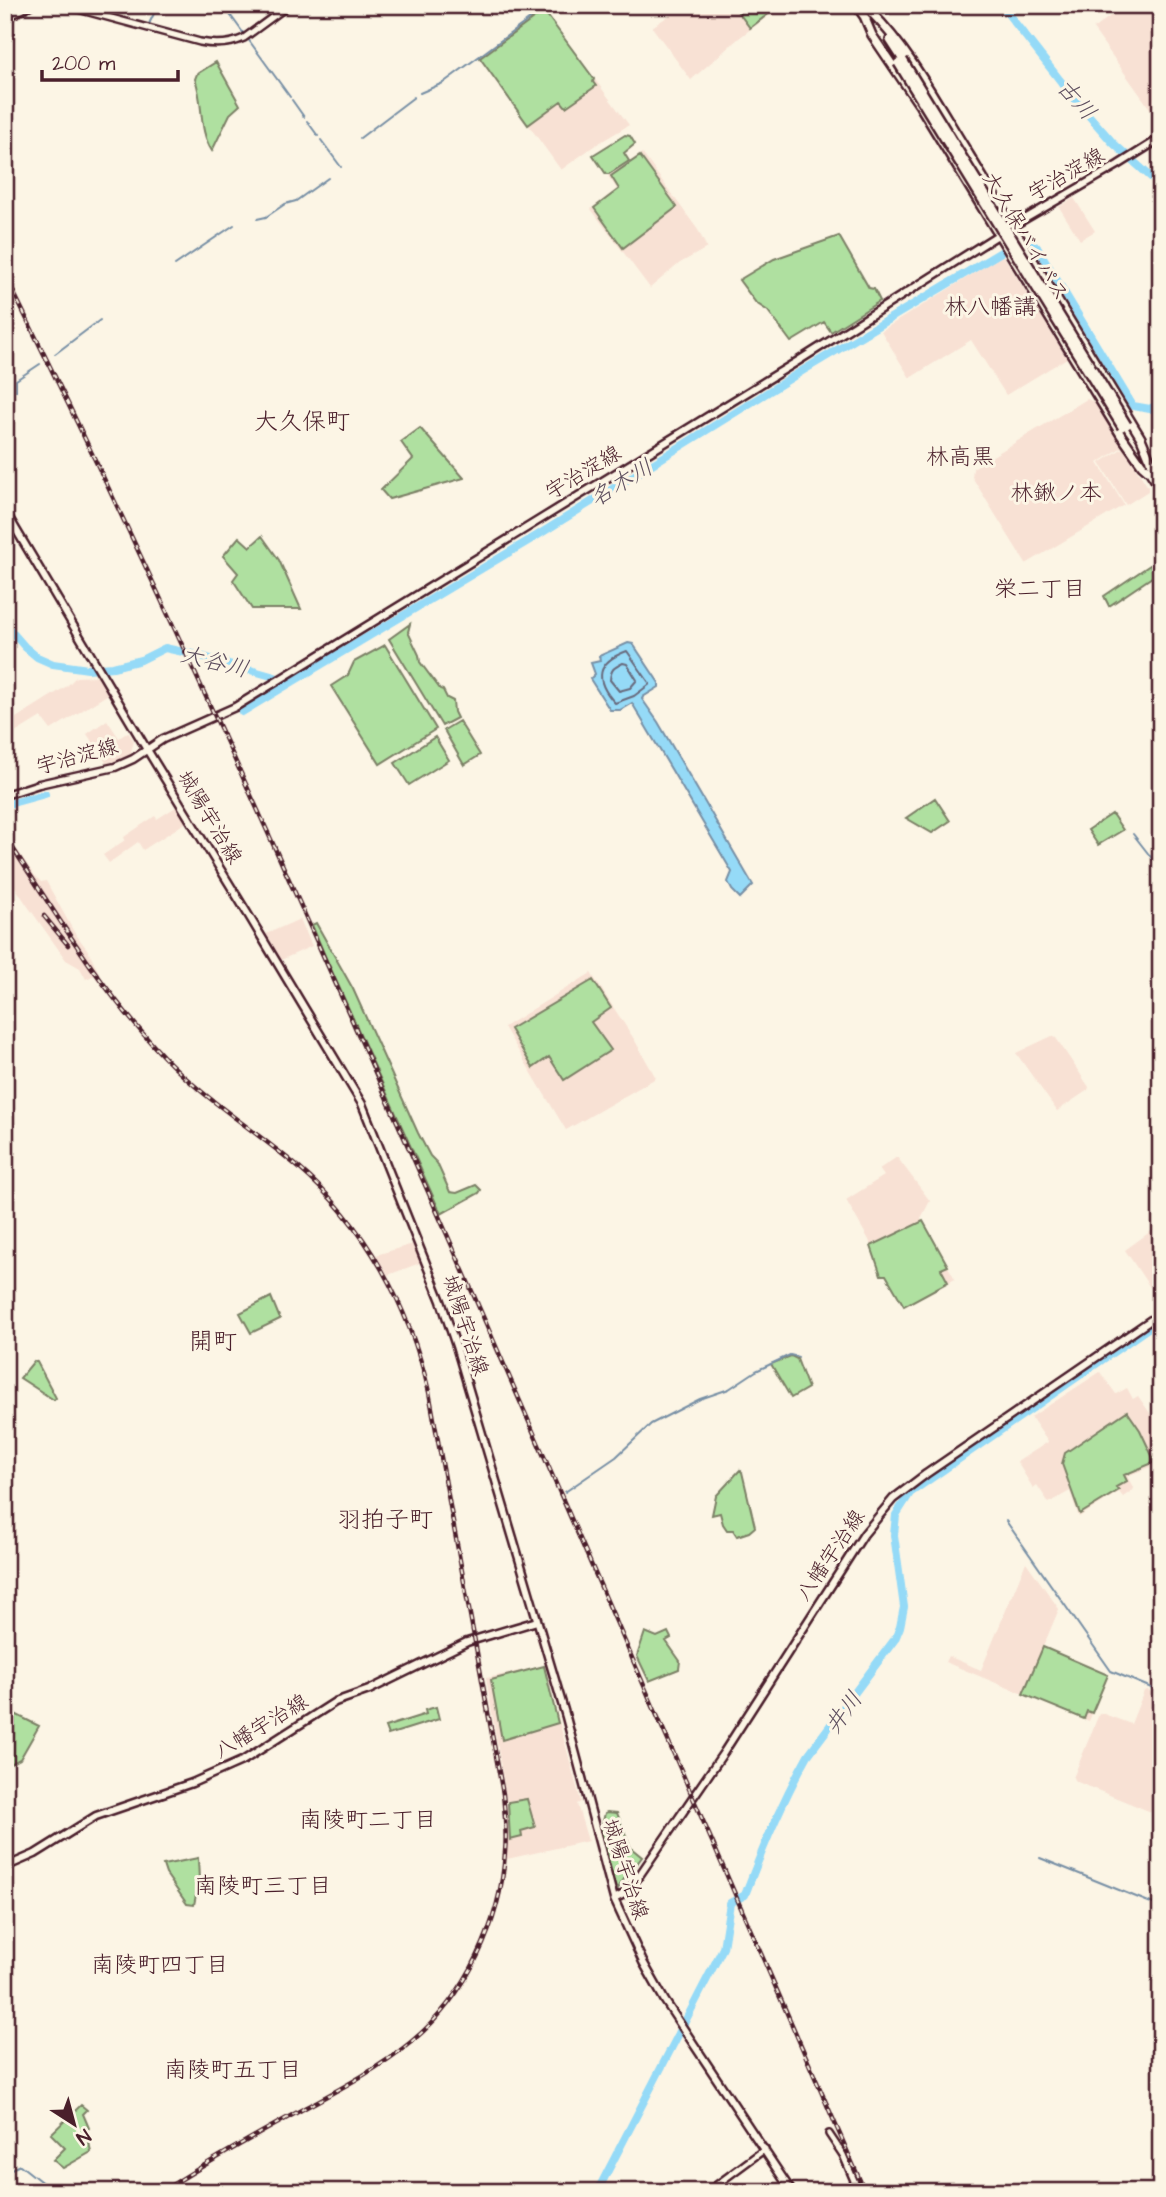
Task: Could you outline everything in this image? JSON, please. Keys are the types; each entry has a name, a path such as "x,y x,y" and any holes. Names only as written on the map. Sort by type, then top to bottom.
{"highway":[{"name":"大久保バイパス","path":"856,5 867,11 900,61 1161,489"},
{"path":"867,11 885,26 906,54 1141,438 1151,462"},
{"path":"867,11 872,34 920,106 1121,435 1150,472"},
{"name":"大久保バイパス","path":"1125,426 1161,477"}],"main road":[{"path":"5,19 31,5"},
{"path":"63,5 200,42 221,44 244,38 289,5"},
{"name":"宇治淀線","path":"5,795 116,767 163,739 223,712 277,682 929,280 1013,225 1161,138"},
{"name":"城陽宇治線","path":"5,511 369,1119 442,1304 566,1717 614,1899 638,1952 665,2001 792,2192"},
{"name":"八幡宇治線","path":"614,1899 628,1892 724,1752 849,1556 882,1510 926,1474 1161,1313"},
{"name":"八幡宇治線","path":"5,1867 35,1854 101,1814 192,1783 244,1760 335,1702 369,1690 467,1642 537,1620"},
{"path":"829,2134 843,2155 859,2192"},
{"path":"707,2192 765,2149"}],"shaded area":[{"path":"685,5 783,5 739,38 691,80 652,27"},
{"path":"1125,5 1146,5 1161,25 1161,124 1093,29"},
{"path":"544,11 629,125 561,170 480,58"},
{"path":"642,153 698,230 707,248 680,263 650,288 591,209 617,189 608,176"},
{"path":"1074,198 1095,231 1080,240 1059,207"},
{"path":"1003,255 1067,358 1006,395 971,340 910,378 881,331"},
{"path":"1087,399 1094,402 1122,447 1098,463 1124,505 1026,564 972,477 973,468"},
{"path":"1123,448 1148,487 1148,491 1126,505 1100,463"},
{"path":"99,676 110,693 51,730 41,717 15,733 8,723 67,686 76,677"},
{"path":"107,720 119,738 128,732 134,741 130,755 107,764 87,734"},
{"path":"179,805 188,821 143,850 138,842 109,863 103,855 155,816 157,819"},
{"path":"5,833 35,876 41,882 46,881 99,973 86,979 80,968 66,960 27,905 11,881 5,863"},
{"path":"300,919 312,946 281,960 266,934"},
{"path":"591,973 656,1078 566,1130 504,1027"},
{"path":"1052,1036 1089,1087 1057,1111 1016,1053"},
{"path":"897,1157 930,1201 921,1218 955,1279 904,1306 886,1275 881,1275 869,1240 846,1200 884,1176 879,1169"},
{"path":"1161,1224 1161,1304 1125,1250"},
{"path":"413,1244 420,1263 388,1275 376,1255"},
{"path":"1100,1372 1116,1394 1127,1388 1133,1399 1138,1396 1152,1416 1161,1411 1161,1445 1151,1450 1158,1464 1127,1476 1134,1489 1123,1497 1119,1492 1079,1517 1070,1491 1049,1503 1037,1485 1033,1488 1017,1462 1048,1442 1031,1417"},
{"path":"1026,1562 1059,1609 1043,1647 1108,1675 1089,1721 945,1662 948,1656 981,1670"},
{"path":"544,1666 581,1802 577,1804 588,1841 507,1859 507,1802 486,1678"},
{"path":"1144,1691 1161,1696 1161,1816 1073,1778 1099,1714 1131,1724"}],"green space":[{"path":"733,5 780,5 750,28"},
{"path":"544,11 594,79 596,86 566,107 561,101 528,125 480,58"},
{"path":"216,62 240,105 230,114 212,151 205,134 195,79 197,74"},
{"path":"625,135 630,136 635,144 624,153 629,161 606,174 593,155"},
{"path":"640,156 677,207 623,248 594,208 619,189 611,176"},
{"path":"839,236 869,288 874,289 880,301 831,332 824,322 791,342 768,311 756,303 739,280 774,259"},
{"path":"420,428 464,478 389,499 381,490 413,459 401,442"},
{"path":"262,536 279,560 301,609 252,609 233,580 238,573 223,556 239,537 250,547"},
{"path":"1156,561 1161,565 1161,571 1109,606 1104,596"},
{"path":"410,624 408,632 420,662 447,698 453,701 457,718 442,726 389,639"},
{"path":"385,645 436,729 380,764 331,686 348,675 354,662"},
{"path":"459,721 480,755 464,765 444,730"},
{"path":"435,737 449,760 409,785 395,763"},
{"path":"935,798 950,821 932,833 906,818"},
{"path":"1112,814 1123,830 1098,845 1088,830"},
{"path":"316,923 353,989 418,1133 430,1156 437,1163 450,1192 457,1193 476,1185 481,1190 441,1214 326,958 312,925"},
{"path":"593,980 611,1008 591,1022 611,1050 564,1080 549,1057 533,1068 510,1029"},
{"path":"923,1221 948,1266 941,1269 948,1282 904,1306 886,1275 881,1275 871,1246"},
{"path":"271,1297 280,1319 251,1333 240,1313"},
{"path":"791,1356 797,1359 808,1388 791,1398 771,1364"},
{"path":"34,1361 56,1398 54,1400 20,1378"},
{"path":"1127,1411 1140,1430 1155,1462 1124,1475 1127,1481 1116,1487 1119,1490 1080,1514 1062,1464 1065,1453"},
{"path":"740,1470 755,1527 737,1536 733,1530 727,1530 720,1513 712,1515 716,1496"},
{"path":"645,1632 657,1637 668,1632 671,1638 666,1641 680,1661 679,1669 649,1681 637,1656"},
{"path":"1043,1647 1108,1675 1092,1713 1087,1711 1084,1719 1023,1694"},
{"path":"544,1666 558,1723 502,1740 491,1680"},
{"path":"436,1707 439,1719 388,1735 385,1727 426,1714 425,1710"},
{"path":"5,1709 39,1726 20,1759 5,1767"},
{"path":"527,1799 535,1827 521,1831 522,1837 510,1840 508,1802"},
{"path":"607,1812 617,1813 631,1848 642,1857 633,1869 631,1868 617,1890 600,1834"},
{"path":"198,1858 199,1880 194,1905 187,1904 166,1874 163,1865"},
{"path":"81,2105 87,2110 83,2114 89,2128 83,2133 91,2152 63,2168 53,2160 65,2148 51,2134"}],"water":[{"path":"628,643 633,644 659,683 659,687 642,699 753,885 740,898 728,882 732,872 632,703 620,710 610,710 590,679 595,674 591,663 600,661 599,656"}],"waterway":[{"path":"149,24 158,5"},
{"path":"223,5 244,34"},
{"path":"420,93 443,83 549,5"},
{"name":"古川","path":"1001,5 1077,102 1113,143 1161,186"},
{"path":"248,39 290,97"},
{"path":"360,138 414,97"},
{"path":"292,100 304,117"},
{"path":"307,121 318,136"},
{"path":"321,140 341,167"},
{"path":"257,219 296,201 328,178"},
{"path":"175,265 234,225"},
{"name":"名木川","path":"1027,243 1037,247 1133,406 1150,409 1161,402"},
{"name":"名木川","path":"242,712 1001,252"},
{"path":"55,354 100,320"},
{"path":"16,391 16,380 40,364"},
{"name":"大谷川","path":"5,624 25,647 37,657 53,664 88,669 113,667 141,660 165,648 275,677"},
{"name":"名木川","path":"5,805 45,794"},
{"path":"1133,834 1161,870"},
{"name":"井川","path":"597,2192 723,1948 730,1903 745,1895 774,1824 808,1755 895,1639 904,1607 894,1535 896,1515 910,1493 1161,1319"},
{"path":"565,1492 616,1457 651,1424 700,1399 729,1389 756,1371 790,1355 798,1357"},
{"path":"1006,1521 1111,1671 1161,1692"},
{"path":"1040,1858 1161,1907"},
{"path":"5,2170 20,2165 54,2192"}],"railway":[{"path":"5,275 125,522 297,896 865,2192"},
{"path":"5,836 79,949 140,1031 195,1086 281,1153 322,1190 364,1241 382,1269 410,1329 429,1392 503,1794 506,1845 502,1879 488,1931 464,1981 431,2024 385,2061 345,2086 161,2192"},
{"path":"44,916 68,945"}],"district":[{"name":"林八幡講","path":"990,306"},
{"name":"大久保町","path":"302,421"},
{"name":"林高黒","path":"960,456"},
{"name":"林鍬ノ本","path":"1056,492"},
{"name":"栄二丁目","path":"1040,588"},
{"name":"開町","path":"213,1341"},
{"name":"羽拍子町","path":"385,1519"},
{"name":"南陵町二丁目","path":"368,1819"},
{"name":"南陵町三丁目","path":"263,1885"},
{"name":"南陵町四丁目","path":"160,1964"},
{"name":"南陵町五丁目","path":"233,2069"}]}
